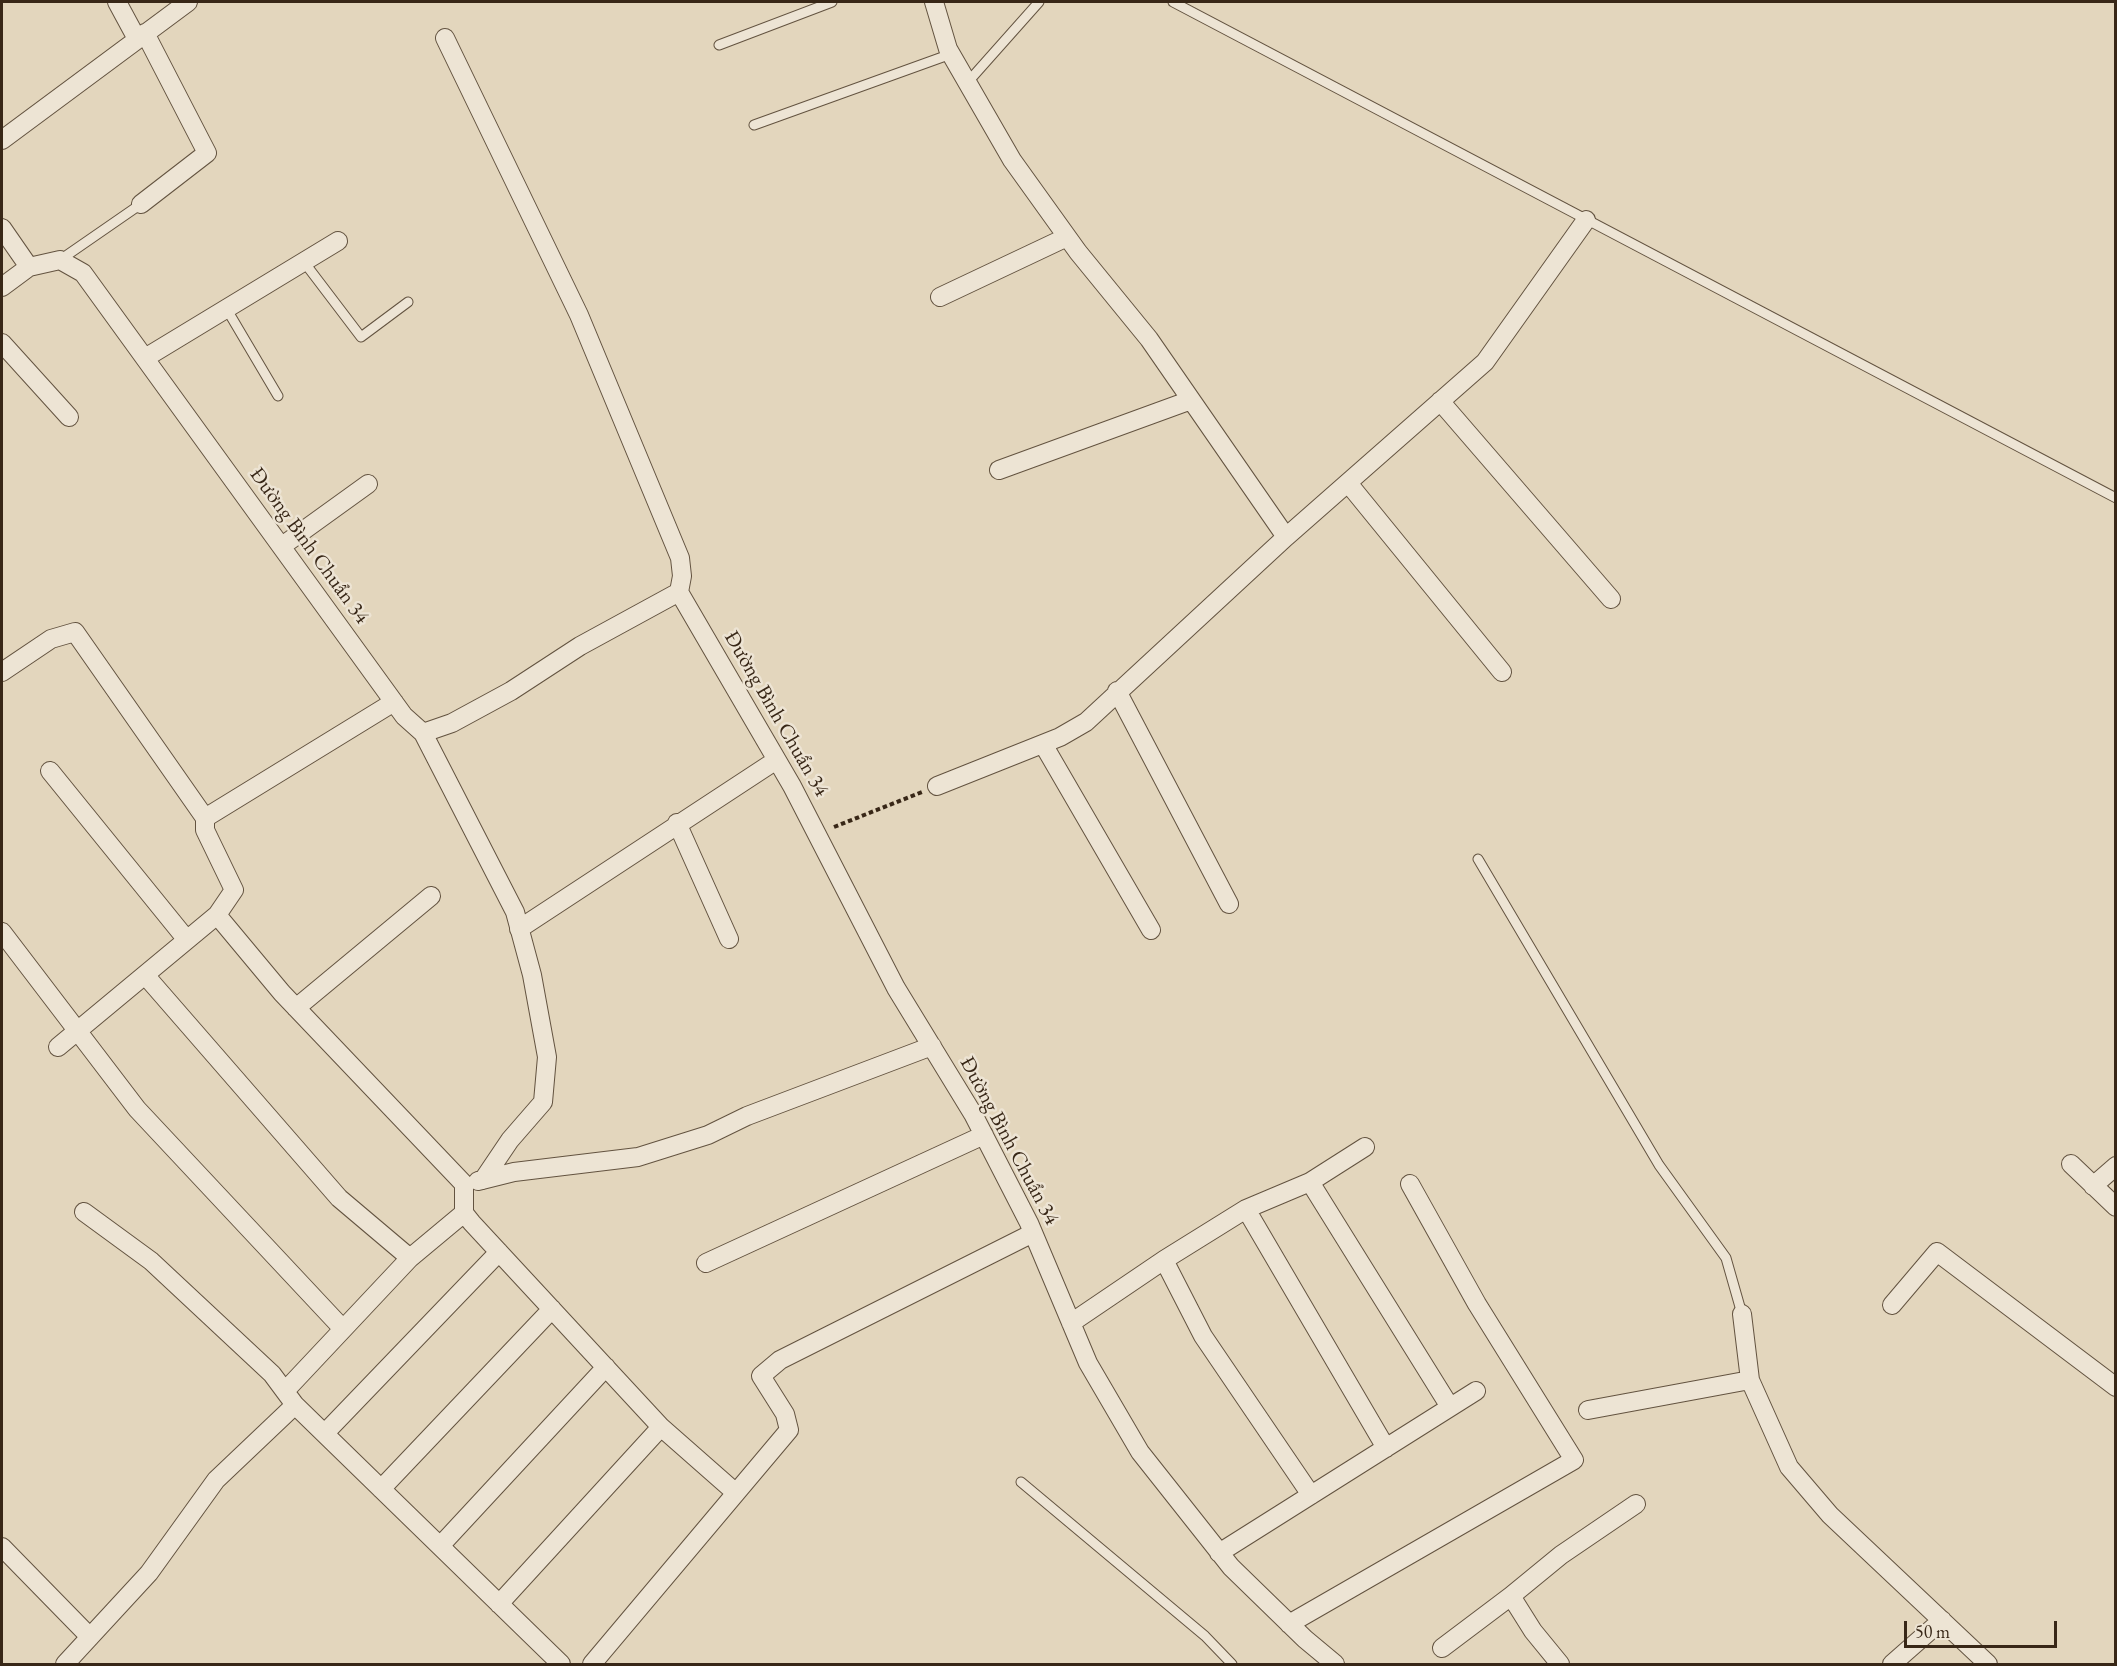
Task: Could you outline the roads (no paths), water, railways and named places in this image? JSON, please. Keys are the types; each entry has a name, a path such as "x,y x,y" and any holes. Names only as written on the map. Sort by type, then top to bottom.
{"street":[{"path":"117,2 141,36 207,153 141,204"},
{"path":"2,140 188,2"},
{"path":"934,2 951,54 966,84 1012,160 1067,237 1149,339 1286,537"},
{"path":"423,733 452,723 511,692 580,646 679,592 682,576 680,558 579,315 445,38"},
{"path":"937,786 1043,744 1086,722 1286,537 1485,362 1586,220"},
{"path":"2,228 29,267"},
{"path":"940,297 1067,237"},
{"path":"145,358 338,241"},
{"path":"2,288 29,267 60,260"},
{"name":"Đường Bình Chuẩn 34","path":"60,260 83,273 209,450 282,546 404,716 423,733 515,912 532,975 547,1057 543,1102 510,1140 483,1179"},
{"path":"2,343 69,417"},
{"path":"999,470 1191,400"},
{"path":"1440,401 1611,599"},
{"path":"1348,483 1502,672"},
{"path":"282,546 368,484"},
{"name":"Đường Bình Chuẩn 34","path":"679,592 775,761 792,786 896,988 984,1135 1033,1233 1088,1363 1140,1452 1219,1553 1289,1624 1335,1665"},
{"path":"2,672 51,639 75,632 205,818 205,830 234,890 217,915 58,1047"},
{"path":"1117,691 1229,904"},
{"path":"205,818 394,702"},
{"path":"1043,744 1151,930"},
{"path":"519,929 676,823 775,761"},
{"path":"50,771 187,940"},
{"path":"676,823 729,939"},
{"path":"296,1008 431,896"},
{"path":"217,915 296,1008 464,1184 464,1213 499,1252 661,1426 736,1493"},
{"path":"2,932 76,1032 137,1109 343,1329"},
{"path":"145,975 339,1198 410,1258"},
{"path":"464,1184 513,1172 638,1157 708,1135 747,1116 932,1046"},
{"path":"706,1263 984,1135"},
{"path":"1071,1323 1164,1260 1246,1209 1310,1182 1365,1147"},
{"path":"2071,1164 2115,1207"},
{"path":"2093,1186 2115,1166"},
{"path":"1310,1182 1450,1407"},
{"path":"1289,1624 1574,1460 1478,1304 1410,1184"},
{"path":"1246,1209 1386,1448"},
{"path":"84,1212 151,1262 272,1374 290,1398 561,1665"},
{"path":"64,1665 149,1572 216,1480 290,1398 343,1329 410,1258 464,1213"},
{"path":"592,1665 789,1430 785,1414 761,1376 780,1360 1033,1233"},
{"path":"325,1433 499,1252"},
{"path":"1892,1305 1937,1252 2115,1387"},
{"path":"1164,1260 1203,1336 1311,1495"},
{"path":"381,1489 552,1309"},
{"path":"1742,1314 1750,1380 1788,1467 1830,1515 1988,1665"},
{"path":"440,1546 606,1367"},
{"path":"1588,1410 1750,1380"},
{"path":"1219,1553 1476,1390"},
{"path":"499,1604 661,1426"},
{"path":"1442,1648 1561,1555 1636,1504"},
{"path":"2,1547 90,1637"},
{"path":"1511,1596 1533,1631 1560,1665"},
{"path":"1892,1665 1942,1620"}],"lane":[{"path":"719,45 832,2"},
{"path":"966,84 1039,2"},
{"path":"1173,2 1586,220 1776,317 2115,498"},
{"path":"754,125 951,54"},
{"path":"60,260 141,204"},
{"path":"304,262 361,337 408,302"},
{"path":"226,308 278,396"},
{"path":"1478,859 1659,1165 1726,1258 1742,1314"},
{"path":"1021,1482 1205,1636 1232,1665"}]}
